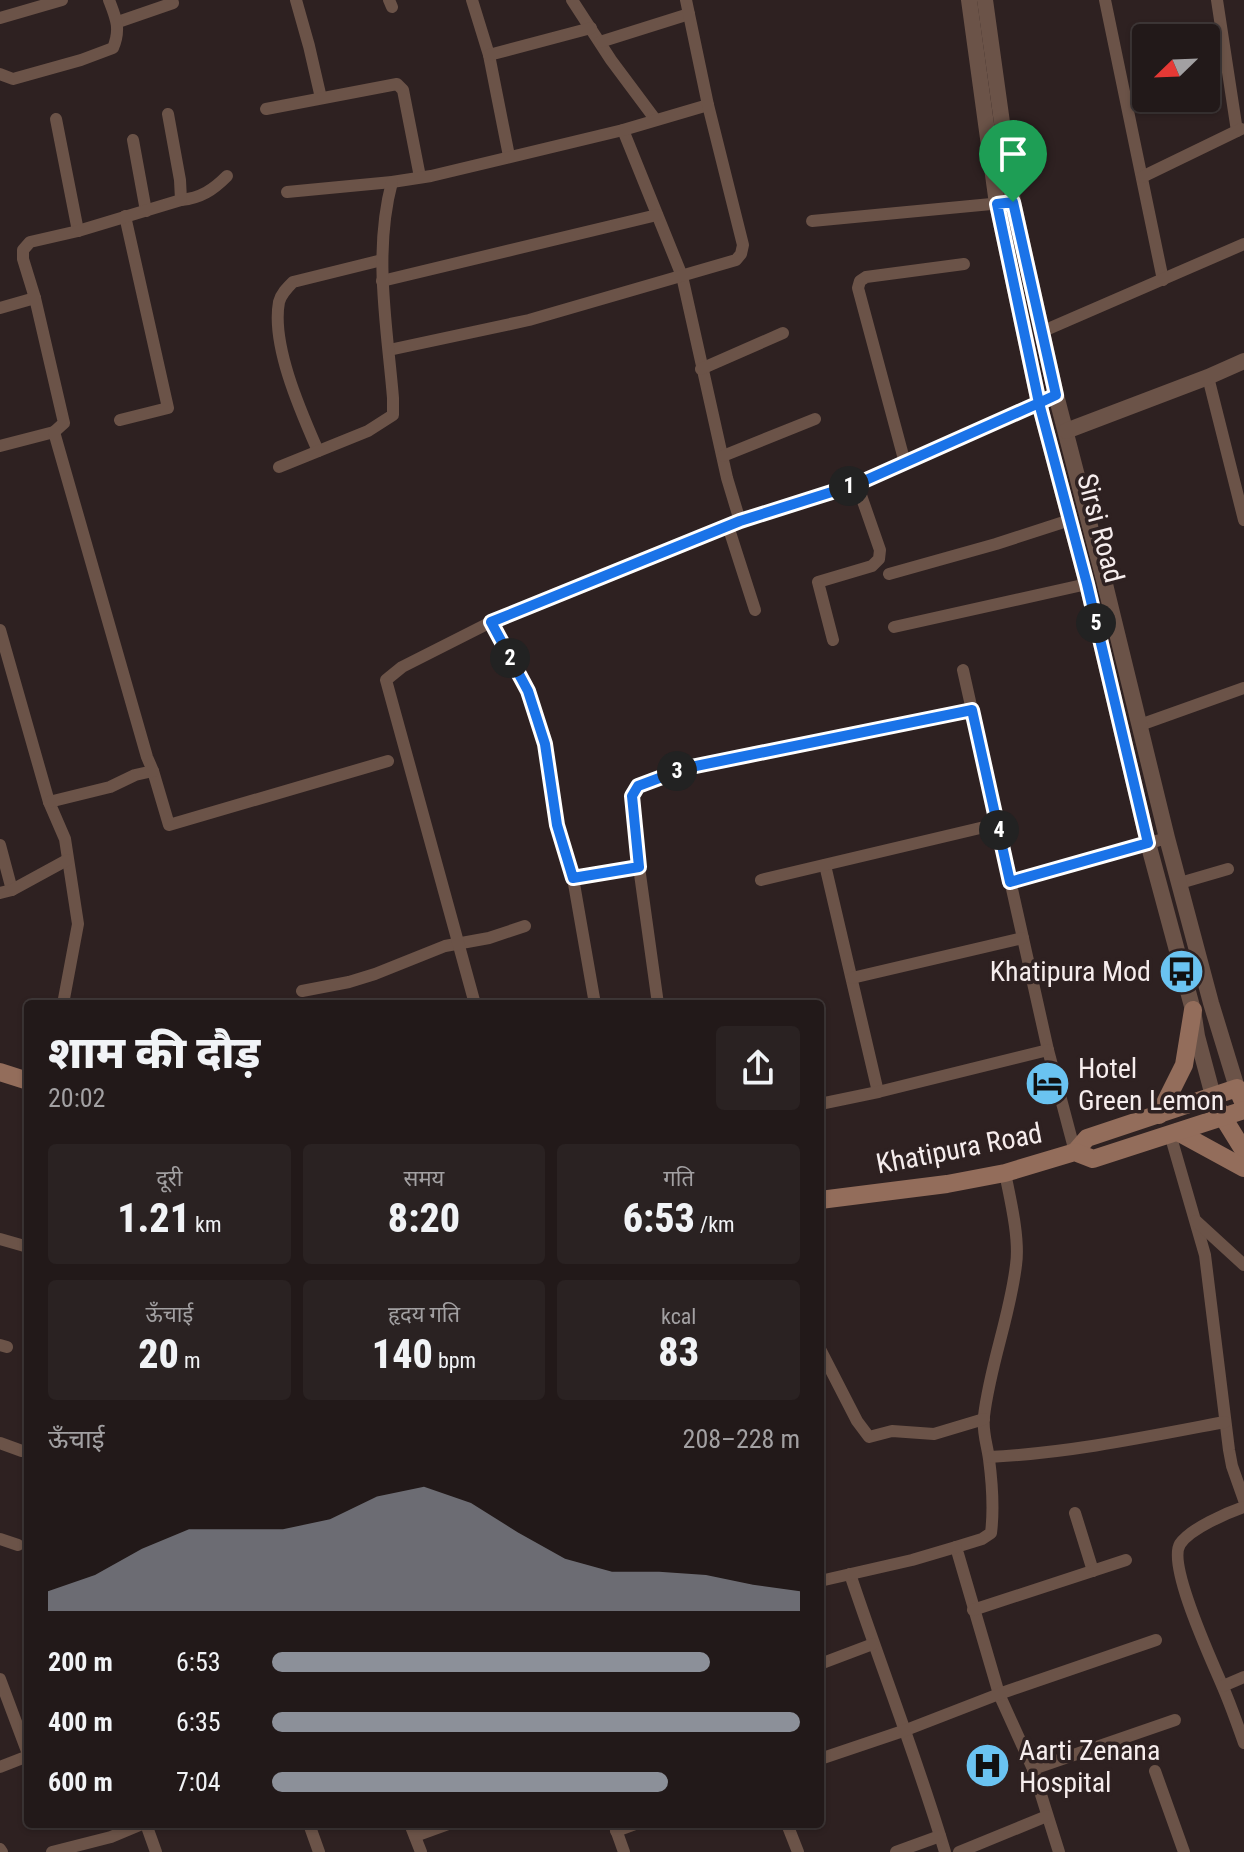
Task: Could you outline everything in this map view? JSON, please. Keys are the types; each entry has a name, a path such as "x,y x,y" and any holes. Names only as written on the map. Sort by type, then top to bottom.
{"main road":[{"path":"1159,1115 1184,1065 1193,1010"},
{"path":"0,1072 24,1080"},
{"path":"1075,1152 1087,1138 1213,1096 1242,1100"},
{"name":"Sirsi Road","path":"1213,1096 1244,1151"},
{"name":"Khatipura Road","path":"824,1199 947,1184 1005,1173 1075,1152 1093,1159 1223,1117 1242,1100"},
{"path":"1174,1133 1244,1168"}],"street":[{"path":"0,18 62,0"},
{"path":"0,74 13,79 113,48 118,22 109,0"},
{"path":"118,22 173,3 172,0"},
{"path":"296,0 321,98"},
{"path":"472,0 489,55 509,156"},
{"path":"572,0 655,119"},
{"path":"389,350 529,320 736,260 743,245 686,0"},
{"name":"Sirsi Road","path":"969,0 1039,403 1087,584 1148,843 1213,1096"},
{"name":"Sirsi Road","path":"985,0 1005,203 1041,332 1167,838 1237,1064 1242,1100"},
{"path":"1105,0 1163,280"},
{"path":"1142,177 1240,129 1217,0"},
{"path":"600,42 689,14"},
{"path":"489,55 591,28"},
{"path":"266,109 397,84 403,90 420,177"},
{"path":"287,192 420,177 623,130 708,105"},
{"path":"168,114 181,200"},
{"path":"56,119 78,231"},
{"path":"623,130 682,276 755,610"},
{"path":"133,140 146,211"},
{"path":"0,446 54,432 64,423 23,250 30,242 200,196 227,176"},
{"path":"279,467 368,431 393,415 382,281 386,205 392,182"},
{"path":"812,221 1005,203"},
{"path":"382,281 657,215"},
{"path":"120,420 168,408 125,216"},
{"path":"1041,332 1244,244"},
{"path":"318,451 299,407 285,362 279,330 279,302 283,292 293,282 382,260"},
{"path":"905,463 858,288 860,281 866,277 964,264"},
{"path":"0,308 35,298"},
{"path":"701,369 783,333"},
{"path":"1066,431 1244,361"},
{"path":"1208,377 1238,467 1244,520"},
{"path":"474,1000 386,680 402,667 491,622 734,524 857,484 1056,395"},
{"path":"723,456 815,419"},
{"path":"54,432 169,825 388,761"},
{"path":"833,640 818,582 872,566 879,559 880,550 857,484"},
{"path":"889,574 1070,520"},
{"path":"894,627 1087,584"},
{"path":"491,622 528,691 545,744 557,825 573,878 594,1000"},
{"path":"0,630 49,802 65,839 78,924 64,1000"},
{"path":"963,670 1048,1050 1075,1152"},
{"path":"1140,725 1244,688"},
{"path":"657,1000 632,796 638,786 686,768 972,710"},
{"path":"49,802 110,787 135,775 153,771"},
{"path":"761,880 997,824"},
{"path":"1010,882 1167,838"},
{"path":"0,845 6,891 67,860"},
{"path":"825,865 878,1092"},
{"path":"573,878 639,867"},
{"path":"1180,883 1228,869"},
{"path":"302,991 349,982 445,946 489,938 525,926"},
{"path":"852,978 1023,938"},
{"path":"824,1103 1048,1050"},
{"path":"1174,1133 1205,1255 1225,1422 1232,1466 1242,1490"},
{"path":"824,1580 912,1560 982,1539 991,1533 993,1520 984,1419 1017,1262 1013,1212 1005,1173"},
{"path":"1194,1219 1244,1265"},
{"path":"0,1239 24,1246"},
{"path":"824,1357 857,1421 869,1437 892,1431 934,1434 984,1419"},
{"path":"989,1457 1081,1449 1225,1422"},
{"path":"0,1443 22,1451"},
{"path":"1244,1507 1202,1527 1181,1543 1178,1551 1181,1579 1203,1644 1223,1686 1244,1743"},
{"path":"1075,1513 1093,1571"},
{"path":"0,1539 18,1545"},
{"path":"956,1547 999,1694 1033,1769 1059,1852"},
{"path":"973,1610 1126,1560"},
{"path":"850,1574 906,1730 945,1852"},
{"path":"824,1758 1156,1640"},
{"path":"824,1662 873,1644"},
{"path":"1223,1686 1244,1677"},
{"path":"0,1679 24,1744"},
{"path":"1033,1769 1175,1720"},
{"path":"0,1767 24,1757"},
{"path":"1155,1771 1184,1852"},
{"path":"959,1852 1047,1816"},
{"path":"52,1852 134,1828"},
{"path":"146,1828 156,1852"},
{"path":"310,1828 319,1852"},
{"path":"615,1828 621,1851"},
{"path":"789,1828 798,1852"},
{"path":"413,1830 421,1852"},
{"path":"896,1852 940,1836"}],"place":[{"name":"Khatipura Mod","path":"1182,971"},
{"name":"Hotel Green Lemon","path":"1047,1084"},
{"name":"Aarti Zenana Hospital","path":"988,1766"}],"route":[{"path":"1013,202 997,204 1039,403 1087,584 1148,843 1010,882 972,710 686,768 638,786 632,796 639,867 573,878 557,825 545,744 528,691 491,622 740,521 857,484 917,458 1039,403 1056,395 1013,202"}]}
